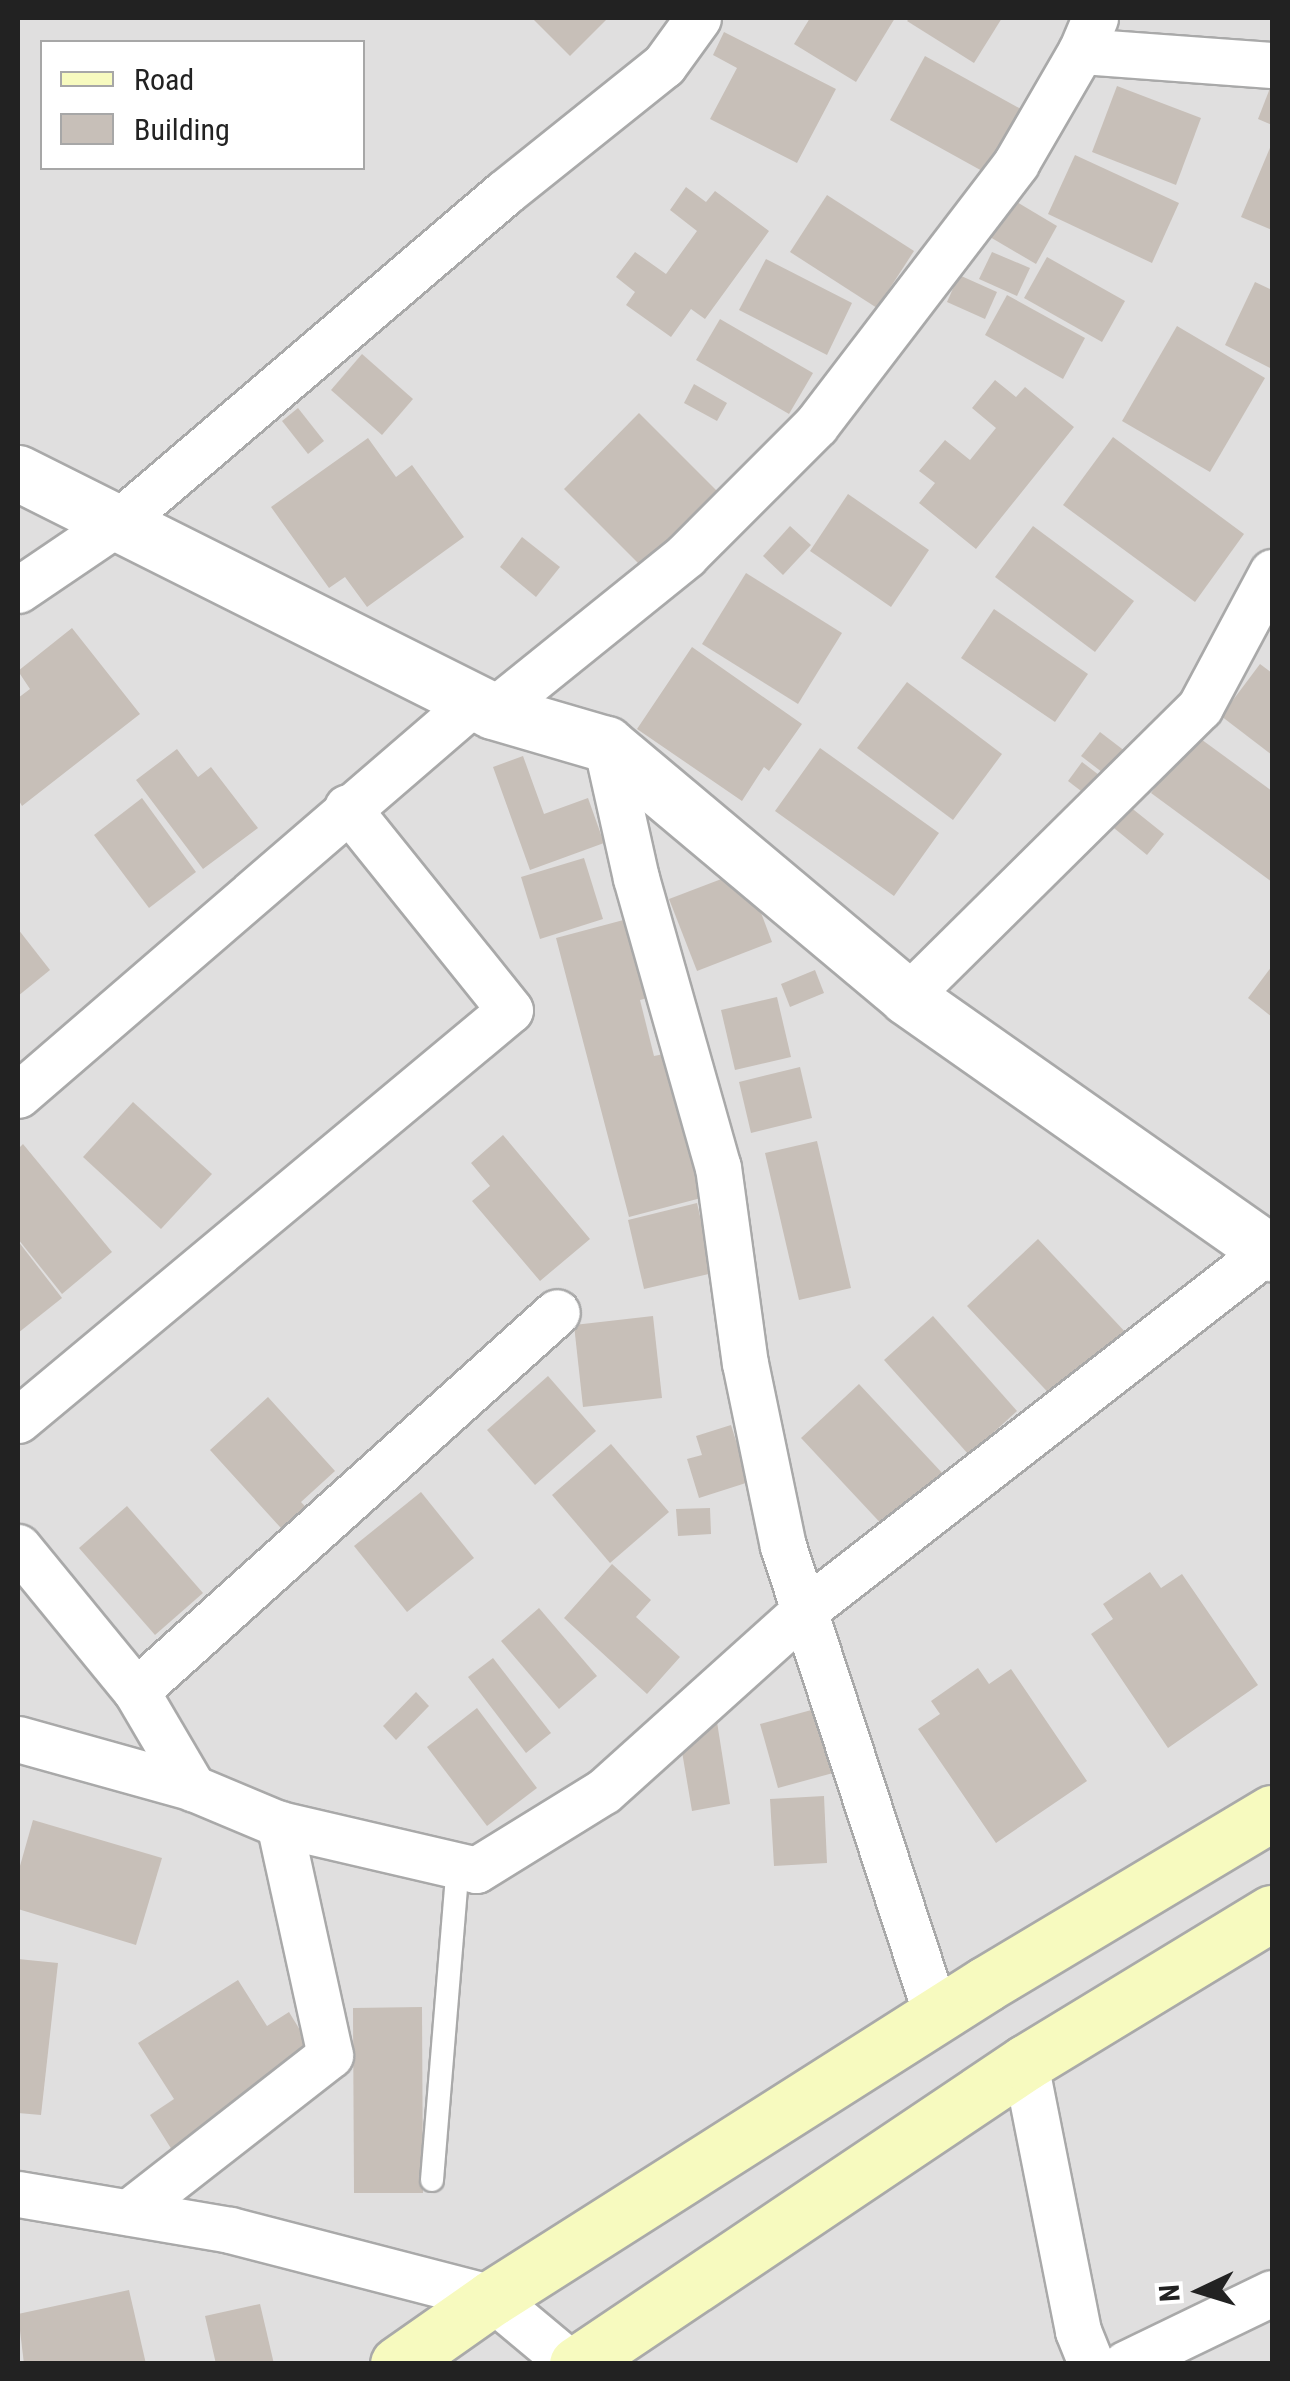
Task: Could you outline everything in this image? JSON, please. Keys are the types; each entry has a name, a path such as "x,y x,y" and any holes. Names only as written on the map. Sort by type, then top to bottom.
{"main road":[{"path":"398,2364 492,2298 937,2016 1272,1813"},
{"path":"574,2364 1026,2062 1272,1913"}],"street":[{"path":"18,590 120,521 489,205 664,65 698,18"},
{"path":"18,1096 347,807 686,554 816,425 1016,163 1088,34 1272,65"},
{"path":"18,473 484,706 606,744 908,996 1271,1251 805,1610 604,1791 476,1870 280,1824 193,1788 18,1739"},
{"path":"908,996 1200,706 1272,572"},
{"path":"606,744 636,878 718,1167 745,1364 783,1546 937,2016"},
{"path":"18,1420 510,1010 347,807"},
{"path":"136,1690 557,1312"},
{"path":"18,1548 136,1690 193,1788"},
{"path":"129,2212 330,2055 280,1824"},
{"path":"1026,2062 1078,2332 1091,2364"},
{"path":"18,2194 230,2230 492,2298 574,2364"},
{"path":"1124,2364 1272,2294"}],"lane":[{"path":"432,2180 458,1866"}],"shaded area":[{"path":"18,18 1272,18 1272,2363 18,2363"}],"building":[{"path":"532,18 608,18 570,56"},
{"path":"810,18 895,18 856,82 794,44"},
{"path":"1002,18 974,63 907,21"},
{"path":"724,32 836,89 797,163 710,119 737,68 713,55"},
{"path":"925,56 1028,113 993,177 890,120"},
{"path":"1272,83 1272,125 1258,119"},
{"path":"1117,86 1201,118 1176,185 1092,152"},
{"path":"1272,143 1272,230 1241,217"},
{"path":"1075,155 1179,203 1152,263 1048,214"},
{"path":"686,187 706,202 715,191 769,231 705,319 691,309 671,337 626,305 635,292 616,277 635,252 666,274 697,231 670,210"},
{"path":"827,195 914,251 877,308 790,252"},
{"path":"1012,199 1057,226 1036,264 990,237"},
{"path":"992,252 1030,268 1017,296 979,279"},
{"path":"1047,257 1125,301 1102,342 1024,298"},
{"path":"766,259 852,303 827,355 739,310"},
{"path":"959,275 997,292 985,319 947,302"},
{"path":"1255,282 1272,290 1272,369 1225,345"},
{"path":"1007,295 1085,338 1063,379 985,335"},
{"path":"720,319 813,373 789,414 696,360"},
{"path":"1177,326 1265,378 1210,472 1122,421"},
{"path":"362,354 413,399 382,435 331,390"},
{"path":"995,380 1016,397 1025,387 1074,427 976,549 919,503 935,483 919,471 945,440 970,460 996,428 972,408"},
{"path":"694,384 727,403 717,421 684,403"},
{"path":"298,408 324,441 308,454 282,421"},
{"path":"639,413 718,492 643,568 564,489"},
{"path":"1113,437 1244,534 1195,602 1063,505"},
{"path":"368,438 396,477 412,465 464,537 367,607 345,577 329,588 271,507"},
{"path":"848,494 929,550 891,607 810,551"},
{"path":"790,526 811,545 783,575 763,556"},
{"path":"1033,526 1134,601 1095,652 995,577"},
{"path":"522,537 560,567 536,597 500,567"},
{"path":"746,573 842,633 798,704 702,644"},
{"path":"994,609 1088,674 1055,722 961,658"},
{"path":"72,628 140,714 22,806 18,799 18,698 30,689 18,671"},
{"path":"692,647 802,724 769,771 764,767 742,801 637,729"},
{"path":"1260,664 1272,673 1272,755 1221,716"},
{"path":"907,682 1002,754 953,820 857,748"},
{"path":"1100,732 1130,755 1111,779 1081,756"},
{"path":"1194,734 1272,791 1272,882 1151,793"},
{"path":"820,748 939,833 894,896 775,811"},
{"path":"177,749 198,777 211,767 258,828 203,869 136,780"},
{"path":"523,756 544,814 588,798 604,843 530,870 493,767"},
{"path":"1082,762 1112,785 1098,804 1068,781"},
{"path":"1114,794 1164,834 1147,855 1098,815"},
{"path":"142,798 196,872 149,908 94,835"},
{"path":"584,858 603,919 540,939 521,877"},
{"path":"745,870 772,942 697,971 669,899"},
{"path":"631,918 651,997 640,1000 654,1056 664,1054 701,1198 629,1217 556,938"},
{"path":"18,929 50,970 18,996"},
{"path":"1272,966 1272,1017 1248,998"},
{"path":"815,970 824,993 790,1007 781,984"},
{"path":"777,997 791,1057 735,1070 721,1010"},
{"path":"800,1067 812,1118 751,1133 739,1082"},
{"path":"133,1102 212,1174 161,1229 83,1157"},
{"path":"503,1135 590,1239 540,1281 472,1201 490,1186 471,1163"},
{"path":"817,1141 851,1288 799,1300 765,1153"},
{"path":"23,1144 112,1252 62,1294 18,1239 18,1149"},
{"path":"697,1203 713,1273 644,1289 628,1220"},
{"path":"1038,1239 1128,1335 1057,1402 967,1306"},
{"path":"18,1241 62,1298 18,1333"},
{"path":"653,1316 662,1398 583,1407 574,1325"},
{"path":"933,1316 1017,1411 969,1455 884,1360"},
{"path":"548,1376 596,1431 535,1485 487,1430"},
{"path":"859,1384 945,1476 888,1531 801,1438"},
{"path":"268,1397 335,1471 301,1502 314,1516 290,1538 210,1450"},
{"path":"731,1425 749,1482 699,1498 687,1459 702,1455 696,1436"},
{"path":"611,1444 669,1512 610,1563 552,1495"},
{"path":"421,1492 474,1558 407,1612 354,1546"},
{"path":"127,1506 203,1593 155,1635 79,1548"},
{"path":"710,1508 711,1534 678,1536 676,1509"},
{"path":"612,1564 651,1600 636,1617 680,1657 647,1694 564,1618"},
{"path":"1150,1572 1161,1588 1182,1574 1258,1685 1168,1748 1091,1634 1113,1619 1103,1604"},
{"path":"539,1608 597,1676 559,1709 501,1641"},
{"path":"493,1658 551,1733 526,1753 468,1677"},
{"path":"978,1668 989,1684 1011,1669 1087,1781 996,1843 918,1729 940,1714 931,1701"},
{"path":"416,1692 429,1706 396,1740 383,1726"},
{"path":"477,1708 537,1788 487,1826 427,1747"},
{"path":"815,1709 833,1773 778,1788 760,1724"},
{"path":"717,1722 730,1804 692,1811 678,1728"},
{"path":"824,1796 827,1863 774,1866 770,1799"},
{"path":"33,1820 162,1858 136,1945 18,1909 18,1873"},
{"path":"18,1959 58,1963 41,2115 18,2113"},
{"path":"238,1980 267,2026 289,2012 317,2058 172,2150 150,2115 174,2099 138,2043"},
{"path":"422,2007 423,2193 354,2193 353,2008"},
{"path":"129,2290 146,2364 24,2364 18,2314"},
{"path":"260,2304 274,2364 216,2364 205,2316"}]}
